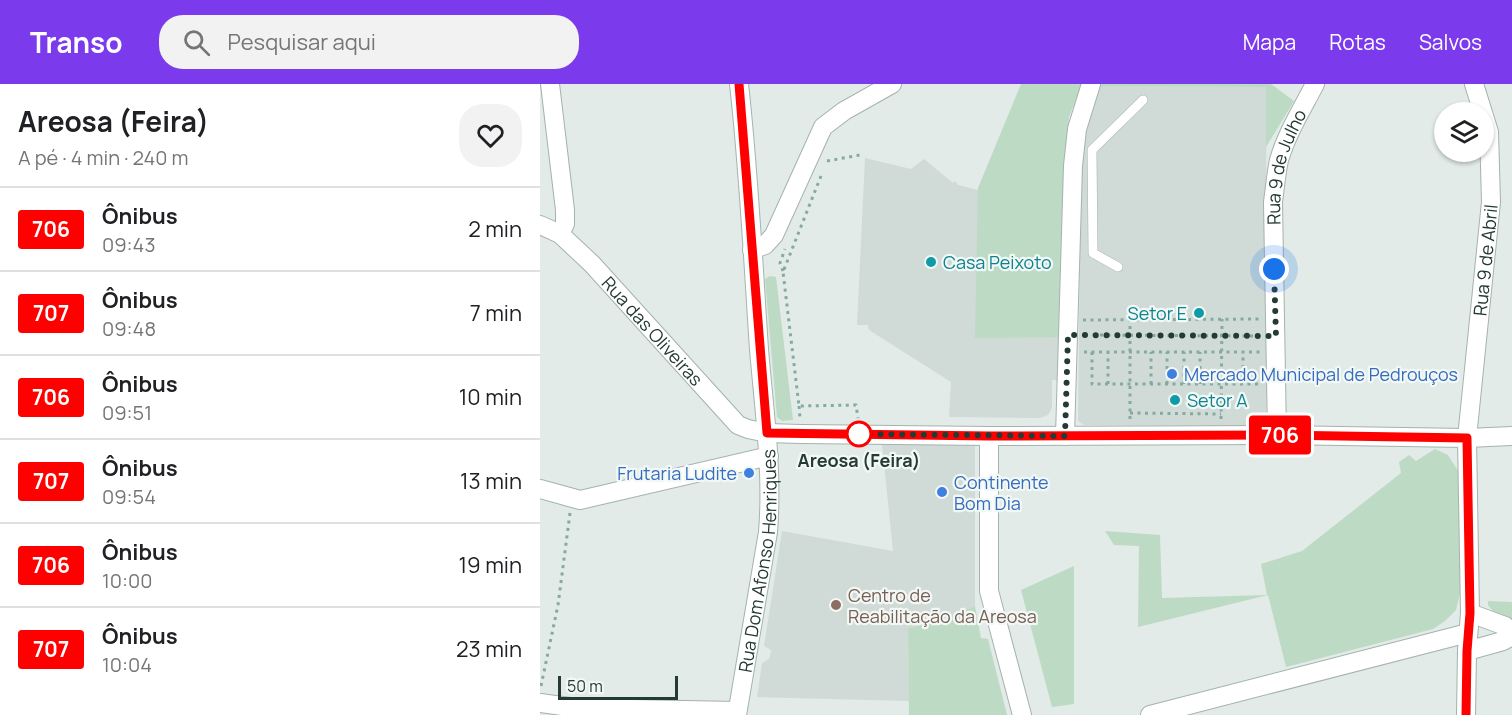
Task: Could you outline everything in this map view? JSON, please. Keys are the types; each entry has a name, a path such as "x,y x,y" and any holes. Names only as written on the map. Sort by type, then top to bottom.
{"street":[{"path":"550,84 566,210 565,224 560,234"},
{"name":"Rua Dom Afonso Henriques","path":"737,713 768,532 771,502 740,84"},
{"path":"752,250 765,245 774,235 817,135 823,127 844,111 892,84"},
{"path":"1065,436 1071,200 1077,129 1091,84"},
{"name":"Rua 9 de Julho","path":"1277,435 1272,337 1275,181 1279,160 1289,133 1315,84"},
{"name":"Rua 9 de Abril","path":"1466,715 1467,642 1470,613 1467,438 1480,330 1491,202 1489,132 1474,84"},
{"name":"Rua das Oliveiras","path":"540,225 560,234 592,264 738,425 748,429 767,433 989,436 1277,435 1467,438 1512,436"},
{"path":"989,436 989,591 1022,715"},
{"path":"540,489 580,500 769,456"},
{"path":"1470,613 1505,626 1512,631"},
{"path":"1150,715 1467,642 1503,641 1512,636"},
{"path":"540,703 577,708 737,713"}],"lane":[{"path":"1118,267 1093,253 1092,150 1143,100"},
{"path":"1071,200 1092,200"}],"path":[{"path":"827,161 860,155"},
{"path":"783,272 823,172"},
{"path":"788,241 780,262 799,406 856,405 861,434"},
{"path":"1214,422 1221,422 1222,319"},
{"path":"1082,322 1082,320 1263,319 1272,337"},
{"path":"1130,320 1130,422 1137,422"},
{"path":"1067,343 1130,335 1272,337"},
{"path":"1067,343 1092,352 1243,352 1272,337"},
{"path":"1092,352 1092,384 1258,384 1258,374"},
{"path":"1108,352 1108,384"},
{"path":"1151,352 1151,384"},
{"path":"1167,352 1167,384"},
{"path":"1184,352 1184,384"},
{"path":"1200,352 1200,384"},
{"path":"1243,352 1243,384"},
{"path":"1130,413 1221,414"},
{"path":"540,690 558,605 572,499"}],"shaded area":[{"path":"1100,86 1266,87 1266,420 1259,426 1084,425 1078,421 1081,158 1092,102"},
{"path":"865,158 911,169 924,159 958,185 1062,205 1058,380 1052,380 1052,408 1048,415 1040,418 949,417 951,382 869,330 868,325 857,325"},
{"path":"882,444 975,445 975,606 955,616 908,628 909,701 757,697 762,663 769,659 771,650 764,646 782,531 893,551"}],"green space":[{"path":"1021,84 1082,84 1069,117 1062,205 1058,337 975,338 978,188"},
{"path":"1101,84 1271,84 1294,101 1266,147 1266,87 1100,86"},
{"path":"770,276 776,277 793,420 782,421 777,417 765,279"},
{"path":"1435,449 1448,455 1460,474 1461,589 1456,610 1433,629 1286,667 1268,595 1138,627 1139,546 1114,545 1105,531 1160,535 1162,598 1267,595 1261,564 1302,551 1401,473 1399,462 1409,455 1416,461"},
{"path":"1074,566 1074,704 1052,707 1021,590"},
{"path":"1488,601 1512,602 1512,619 1495,613 1488,605"},
{"path":"975,606 981,638 988,639 1007,715 909,715 908,628 943,620"}],"bus line":[{"name":"706","path":"739,84 767,433 1467,438 1470,613 1466,715"}],"place":[{"name":"Casa Peixoto","path":"931,262"},
{"name":"Setor E","path":"1199,313"},
{"name":"Mercado Municipal de Pedrouços","path":"1172,374"},
{"name":"Setor A","path":"1175,400"},
{"name":"Areosa (Feira)","path":"859,434"},
{"name":"Frutaria Ludite","path":"749,473"},
{"name":"Continente Bom Dia","path":"942,492"},
{"name":"Centro de Reabilitação da Areosa","path":"836,605"}],"route":[{"path":"859,434 1065,436 1068,335 1276,336 1274,269"}]}
